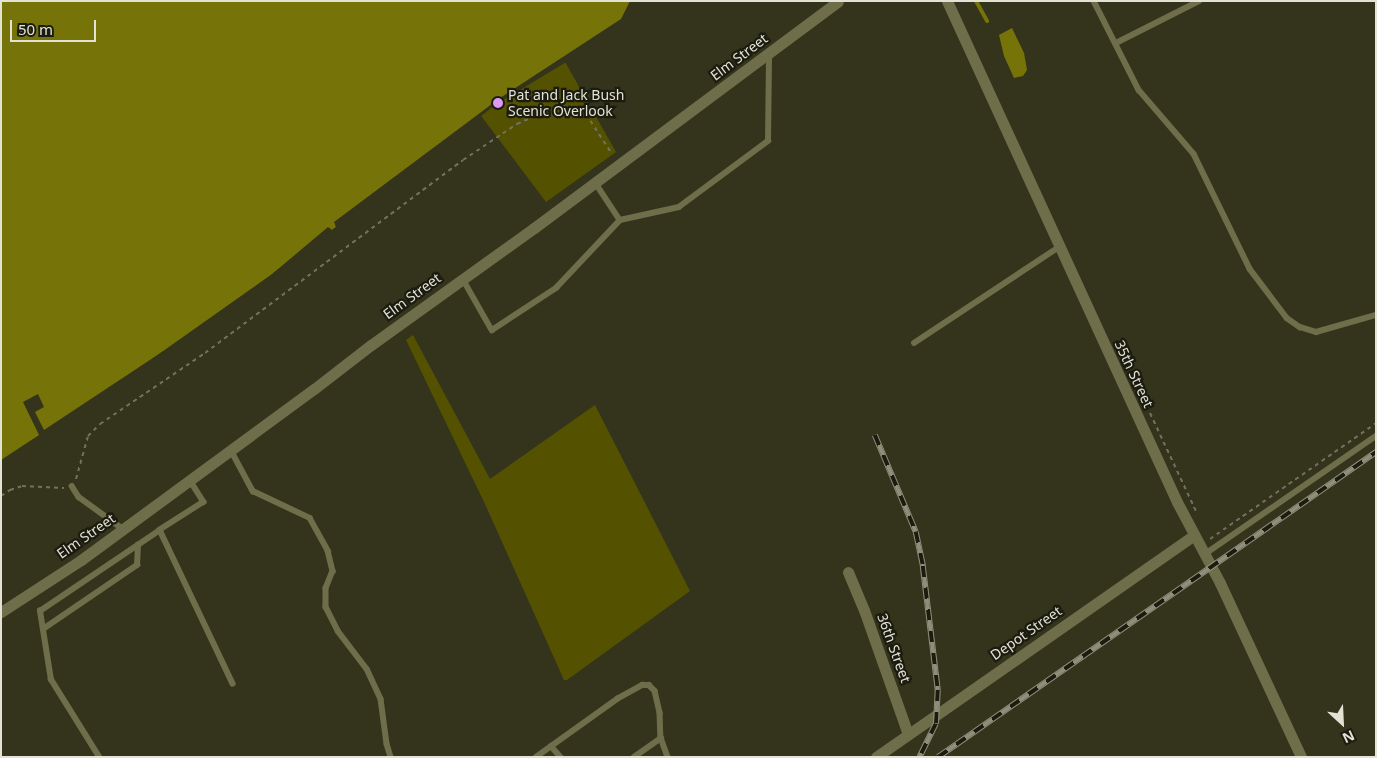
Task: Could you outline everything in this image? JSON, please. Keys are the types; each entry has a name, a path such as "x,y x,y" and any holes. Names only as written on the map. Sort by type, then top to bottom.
{"street":[{"name":"Elm Street","path":"1,612 190,480 838,1"},
{"name":"35th Street","path":"947,1 1173,494 1205,554 1301,757"},
{"name":"Depot Street","path":"876,757 1194,535"},
{"name":"36th Street","path":"848,572 864,610 908,734"}],"lane":[{"path":"1094,1 1111,38 1116,43 1139,90 1194,154 1250,269 1287,318 1300,328 1316,332 1376,315"},
{"path":"1116,43 1199,1"},
{"path":"462,279 492,330 556,288 620,220 679,207 768,141 769,53"},
{"path":"595,182 620,220"},
{"path":"914,343 1059,247"},
{"path":"1205,554 1376,436"},
{"path":"231,450 253,491 310,518 328,551 333,570 326,588 326,607 338,631 367,669 381,700 387,744 391,757"},
{"path":"99,757 52,680 40,611 204,502 190,480"},
{"path":"72,486 79,497 122,529"},
{"path":"160,530 233,684"},
{"path":"43,629 137,565 138,545"},
{"path":"536,757 617,699 642,685 649,685 655,692 660,713 661,738 668,757"},
{"path":"634,757 661,738"},
{"path":"551,746 561,757"}],"path":[{"path":"1,496 10,490 22,486 65,488 72,486 76,481 88,436 100,424 205,353 464,160 516,124 556,107 572,106 586,114 614,158"},
{"path":"1146,405 1196,512"},
{"path":"1209,539 1376,423"}],"shaded area":[{"path":"1,1 635,1 631,15 493,103 429,155 335,223 336,227 332,230 329,228 271,275 125,378 1,477"},
{"path":"1012,28 1024,53 1027,70 1023,76 1014,78 1004,56 999,35"},
{"path":"564,60 616,152 546,202 479,113 503,96"},
{"path":"413,335 490,479 595,405 690,591 567,680 564,680 485,504 406,340"}],"pier":[{"path":"630,1 635,1 633,17 596,44 495,105 430,157 338,224 338,229 333,232 329,231 272,278 126,380 75,420 63,436 52,467 45,473 1,479 1,460 39,435 23,402 38,394 44,407 35,412 44,430 168,348 271,275 328,227 332,230 336,227 334,222 500,98 621,19"}],"waterway":[{"path":"976,1 987,21"}],"railway":[{"path":"875,435 916,532 923,566 938,690 936,724 920,757"},
{"path":"938,757 1376,452"}],"place":[{"name":"Pat and Jack Bush Scenic Overlook","path":"498,103"}]}
